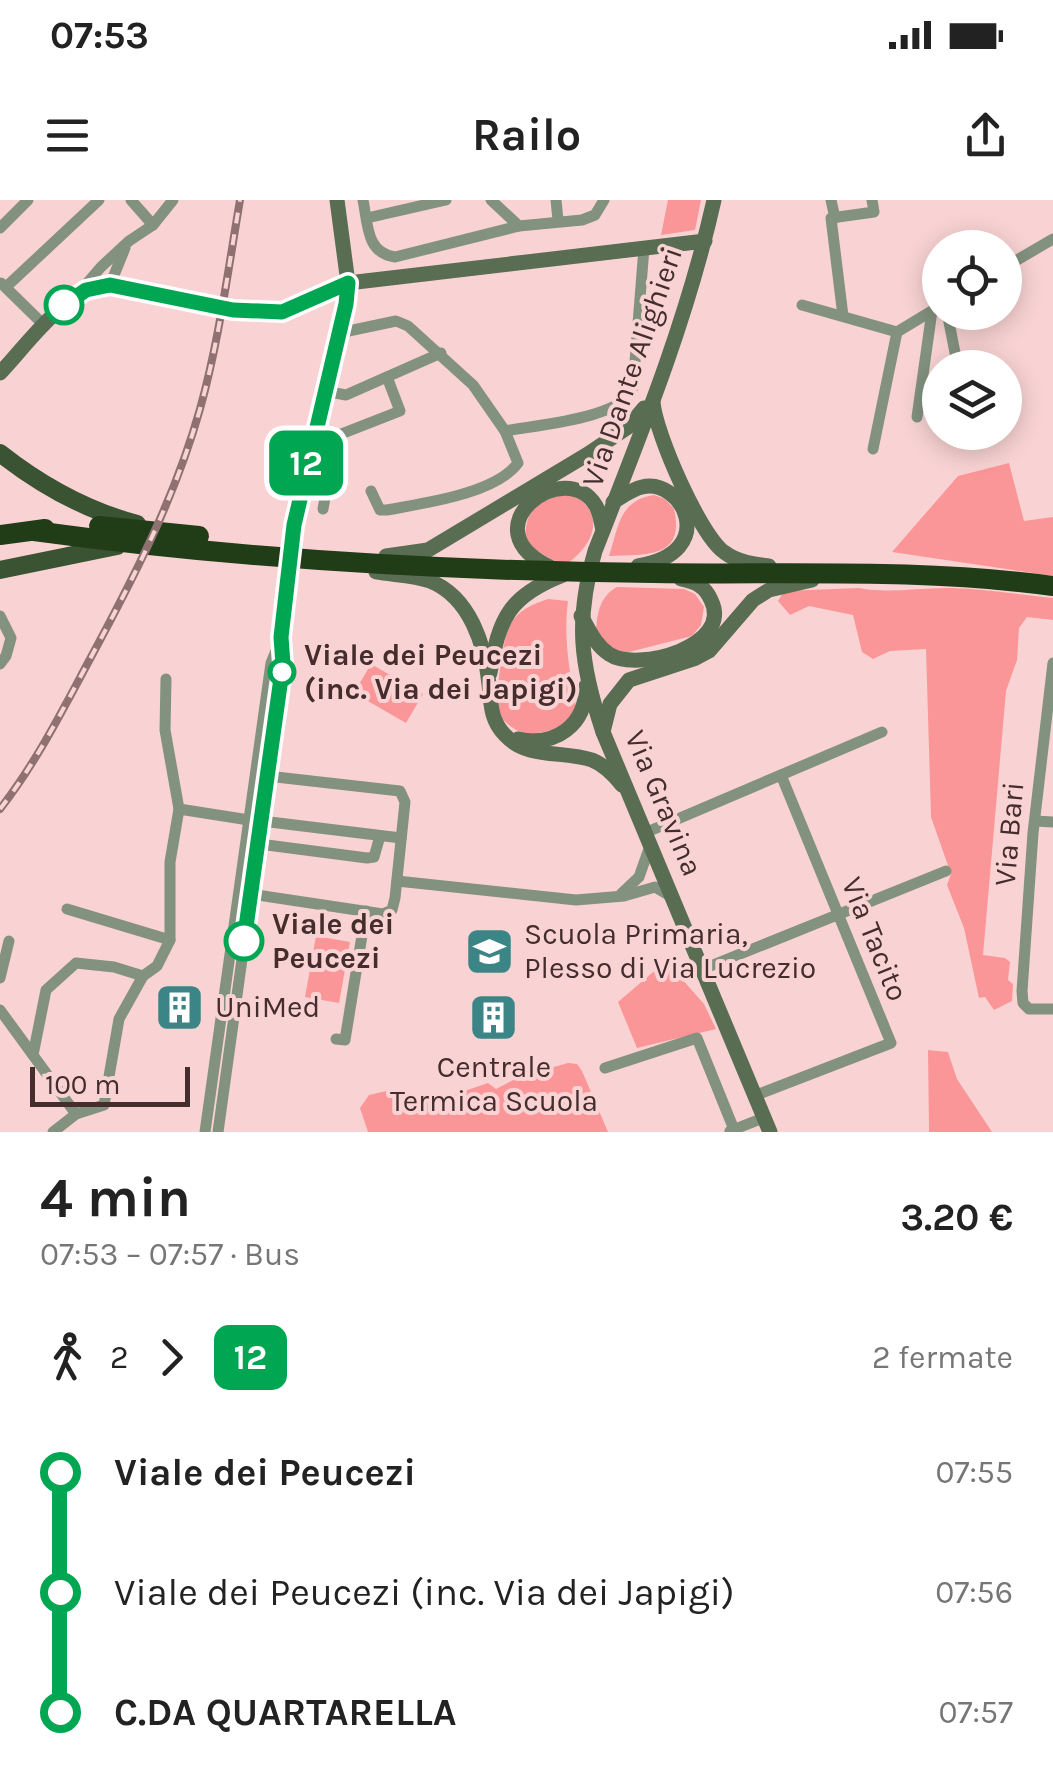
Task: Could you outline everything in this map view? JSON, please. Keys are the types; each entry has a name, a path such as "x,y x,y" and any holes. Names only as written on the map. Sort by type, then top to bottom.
{"highway":[{"path":"0,535 90,526 162,530 382,556 414,565"},
{"path":"34,531 318,562 572,577 616,572 836,573 1053,586"}],"main road":[{"path":"337,200 348,283"},
{"name":"Via Dante Alighieri","path":"572,577 595,551 683,319 714,200"},
{"path":"0,373 77,296 96,286 110,285 233,310 282,312 348,283 705,241"},
{"path":"382,556 428,550 628,427 652,398"},
{"path":"652,398 662,440 714,544 742,562 836,573"},
{"path":"0,453 29,476 100,514 162,530"},
{"path":"613,502 644,486 658,487 676,498 683,509 687,532 672,556 616,572"},
{"path":"572,577 541,564 522,548 516,532 527,504 543,493 576,490 597,508 603,530"},
{"path":"0,570 132,543"},
{"path":"318,562 430,581 459,603 474,622 489,682 493,718 505,735 523,748 602,765 634,800"},
{"path":"581,616 602,648 628,661 693,646 703,639 716,618 705,589 696,582 650,574"},
{"path":"604,732 610,704 628,680 710,651 753,600 769,590 810,580 887,574"},
{"path":"489,682 495,642 505,612 524,595 572,577"},
{"name":"Via Gravina","path":"572,577 581,616 586,678 604,732 766,1125"},
{"path":"505,735 540,741 565,733 582,714 586,678"}],"street":[{"path":"0,228 28,200"},
{"path":"45,326 3,284 99,200"},
{"path":"131,200 153,225"},
{"path":"363,200 370,241 377,250 395,257 519,226 582,220 595,214 604,200"},
{"path":"366,218 446,200"},
{"path":"491,200 519,226"},
{"path":"556,200 558,220"},
{"path":"831,200 835,218"},
{"path":"843,316 831,218 874,212 872,200"},
{"path":"77,296 101,266 153,225 164,203"},
{"path":"1022,258 1053,239"},
{"path":"110,285 129,241"},
{"path":"505,431 599,413 631,395 644,248"},
{"path":"205,1132 218,1082 283,664 281,637 294,525 348,283"},
{"path":"802,305 898,332"},
{"path":"873,449 898,332 922,317"},
{"path":"338,333 396,321 408,326 473,385 505,431 518,463 513,470 452,498 387,510 376,504 371,491"},
{"path":"916,417 932,330"},
{"path":"324,392 346,395 441,353"},
{"path":"313,434 336,436 400,410 387,376"},
{"path":"322,510 336,436"},
{"path":"0,616 11,638 0,664"},
{"name":"Via Bari","path":"1053,662 1035,821 1022,992 1029,1009 1053,1009"},
{"path":"53,1132 76,1114 104,1105 119,1018 143,976 157,966 170,940 170,862 179,809 164,730 166,679"},
{"path":"617,897 639,878 649,838 781,774 882,732"},
{"name":"Via Tacito","path":"754,1096 891,1042 781,774"},
{"path":"245,893 249,820 262,781"},
{"path":"245,893 383,914 392,910 397,880 406,802 400,790 262,781"},
{"path":"179,809 249,820"},
{"path":"1035,821 1053,822"},
{"path":"270,822 401,838"},
{"path":"268,846 367,858 378,850 380,836"},
{"path":"703,969 946,870"},
{"path":"397,880 576,900 617,897 654,887 674,898"},
{"path":"67,910 170,940"},
{"path":"336,1039 345,1040 366,912"},
{"path":"0,978 9,941"},
{"path":"33,1055 46,990 76,963 114,966 143,976"},
{"path":"0,1010 76,1114"},
{"name":"Via Gravina","path":"605,1068 697,1038 732,1131 766,1125"},
{"path":"218,1082 218,1132"}],"shaded area":[{"path":"668,200 701,200 695,230 661,235"},
{"path":"1009,463 1024,521 1053,517 1053,576 892,552 958,476"},
{"path":"569,492 589,509 593,529 583,549 564,566 524,544 534,508"},
{"path":"654,495 665,499 674,509 674,538 659,551 609,556 627,509"},
{"path":"617,587 684,589 695,594 704,607 701,625 692,636 625,653 611,649 596,631 596,624 603,600"},
{"path":"965,589 1053,598 1053,620 1027,617 1019,628 1017,660 1006,691 983,955 1010,962 1008,980 1013,984 1012,1001 994,1010 985,997 979,998 964,928 947,885 951,874 931,817 926,649 890,651 873,659 862,652 853,615 809,606 790,615 778,601 784,591"},
{"path":"548,599 568,601 567,643 577,711 552,730 521,733 499,711 504,644 517,615"},
{"path":"371,664 423,694 406,723 354,693"},
{"path":"316,936 350,942 339,1003 305,997"},
{"path":"666,961 704,1004 716,1029 637,1048 618,1002"},
{"path":"928,1050 948,1052 957,1079 992,1132 929,1132"},
{"path":"577,1064 582,1071 608,1132 368,1132 360,1108 369,1095 395,1089 397,1096 432,1094 438,1100 488,1083 496,1089 519,1077"}],"railway":[{"path":"0,809 48,736 106,629 178,474 213,358 240,200"}],"bus line":[{"name":"12","path":"64,305 86,290 110,285 233,310 282,312 348,283 294,525 281,637 283,664 244,941"}],"place":[{"name":"Viale dei Peucezi (inc. Via dei Japigi)","path":"282,672"},
{"name":"Viale dei Peucezi","path":"244,941"},
{"name":"Scuola Primaria, Plesso di Via Lucrezio","path":"489,951"},
{"name":"UniMed","path":"180,1007"},
{"name":"Centrale Termica Scuola","path":"494,1018"}]}
